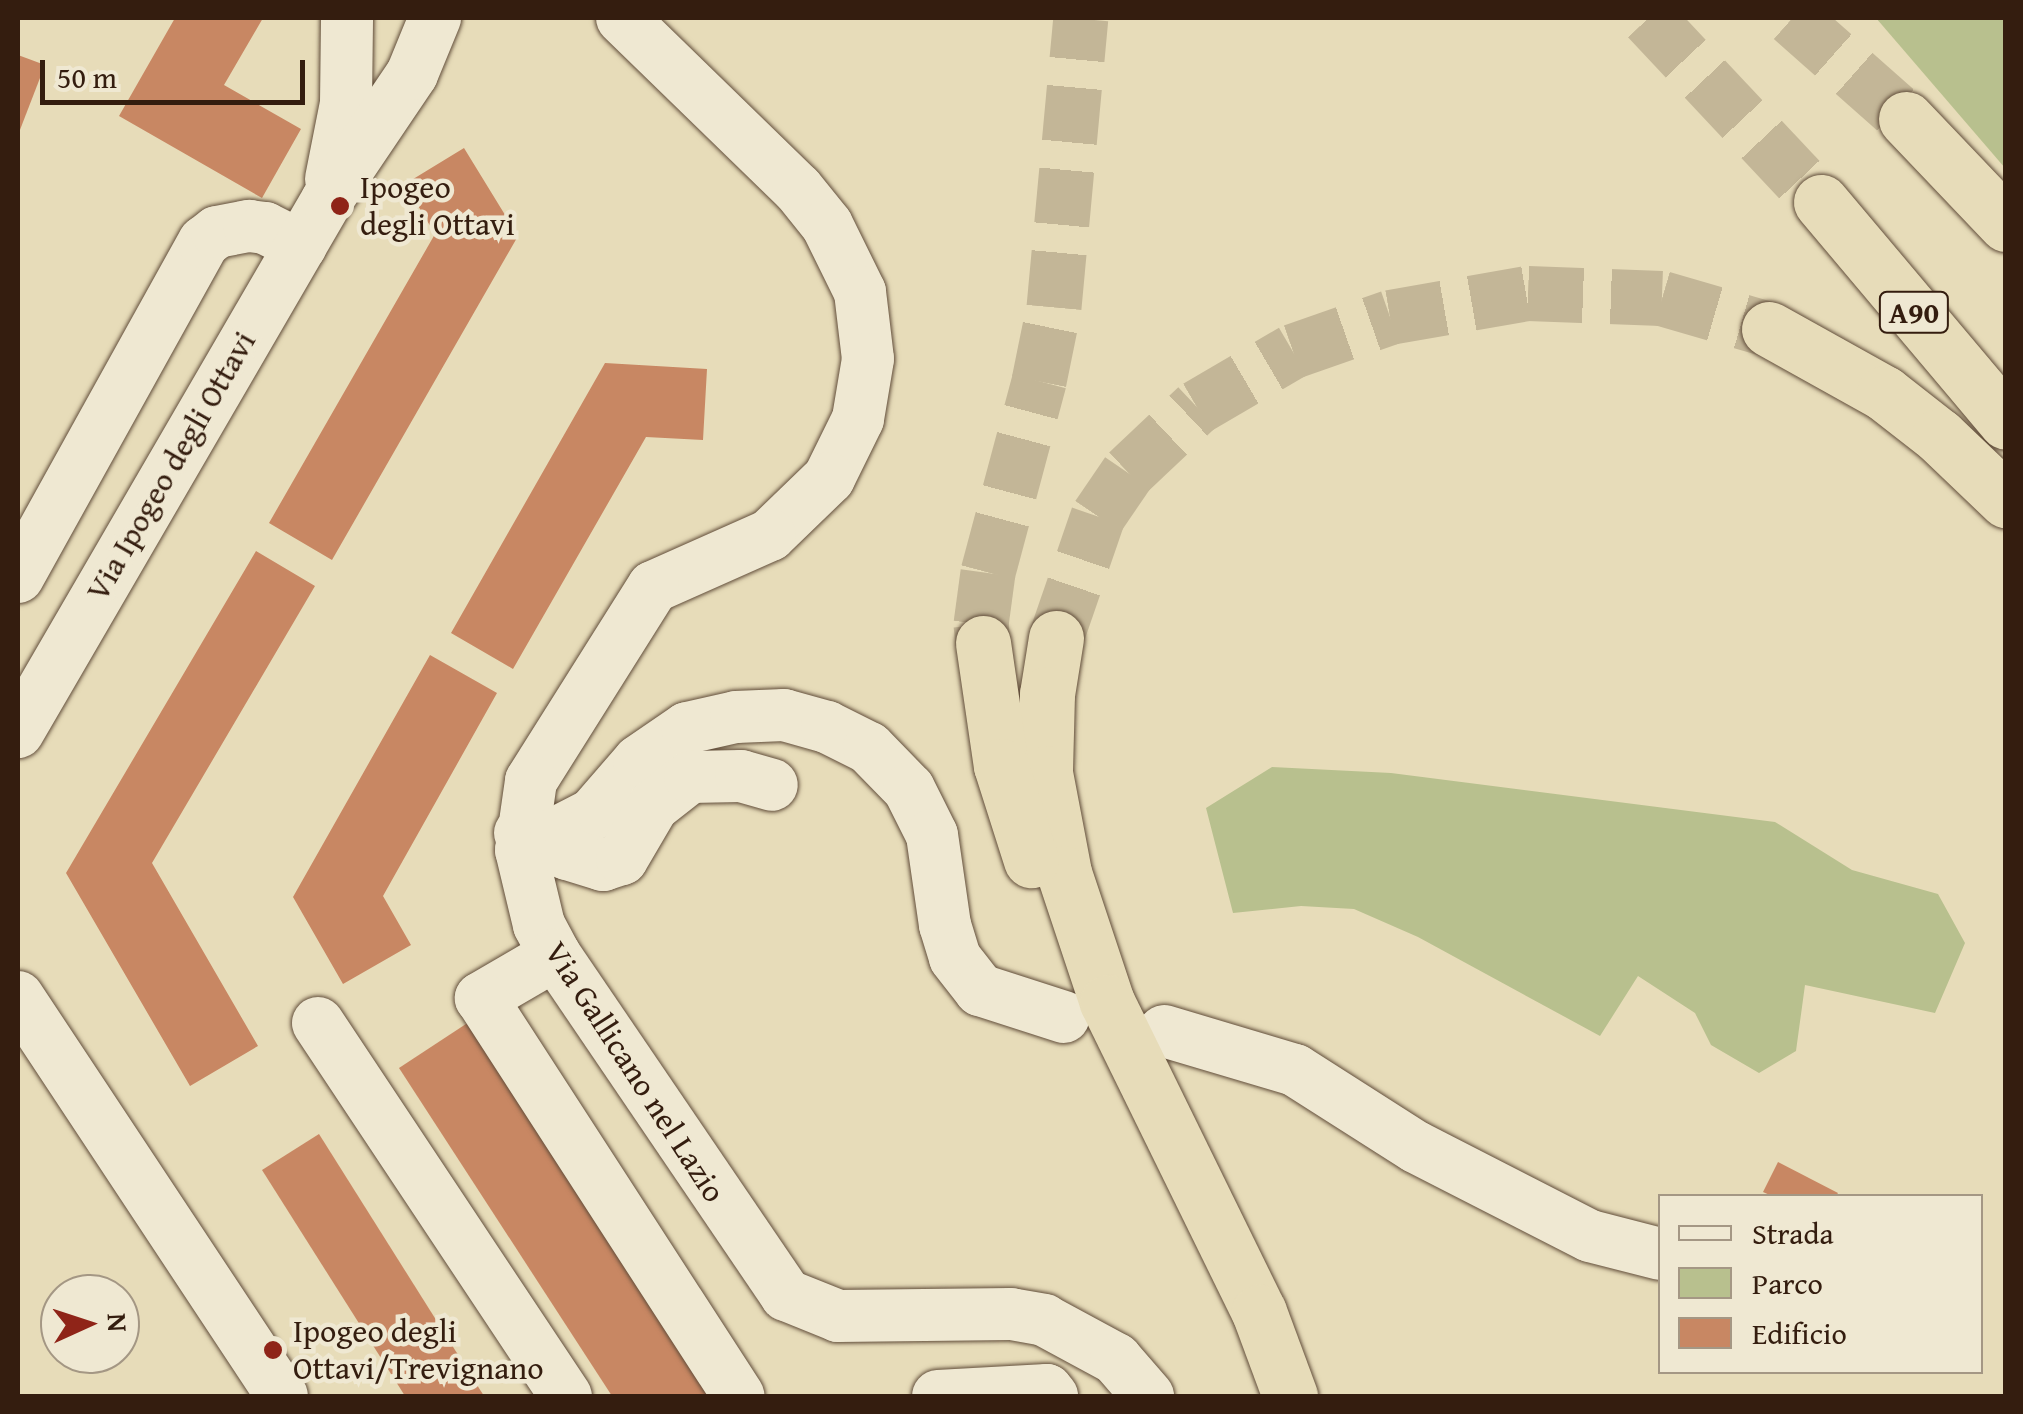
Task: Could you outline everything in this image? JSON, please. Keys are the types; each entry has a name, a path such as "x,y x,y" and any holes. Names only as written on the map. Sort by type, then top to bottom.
{"highway":[{"path":"1906,119 2006,224"},
{"name":"A90","path":"1821,202 2006,422"},
{"path":"1769,329 1884,393 1939,436 2006,500"},
{"path":"1056,638 1046,705 1047,799 1064,873 1086,1010"},
{"path":"983,643 1001,766 1022,836 1074,960 1086,1010 1258,1312 1290,1396"}],"street":[{"name":"Via Ipogeo degli Ottavi","path":"326,200 346,103 346,18 388,31 411,29 435,18"},
{"name":"Via Ipogeo degli Ottavi","path":"18,732 326,200 406,85 428,42 435,18"},
{"name":"Via Gallicano nel Lazio","path":"622,18 798,188 827,224 860,292 868,337 866,378 850,441 814,496 770,535 665,579 639,602 531,781 538,833 530,899 555,955 786,1294 824,1313 850,1317 1011,1314 1044,1320 1116,1359 1148,1396"},
{"path":"18,577 204,242 217,232 249,226 265,228 301,246"},
{"path":"538,833 593,814 639,761 687,728 736,717 784,715 827,727 869,748 909,789 932,835 945,924 956,958 980,990 1086,1010"},
{"path":"538,833 567,854 604,865 622,859 653,806 690,777 741,776 772,785"},
{"path":"555,955 481,998 738,1396"},
{"path":"18,997 282,1396"},
{"path":"318,1024 566,1396"},
{"path":"1164,1031 1296,1070 1416,1147 1590,1236 1658,1253"},
{"path":"938,1396 1046,1390 1052,1396"}],"green space":[{"path":"1876,18 2005,18 2005,168"},
{"path":"1272,767 1391,773 1775,822 1852,870 1938,894 1965,943 1935,1013 1805,985 1796,1051 1759,1073 1711,1045 1695,1013 1638,976 1600,1036 1418,937 1354,909 1301,906 1233,913 1206,808"}],"building":[{"path":"175,18 263,18 224,85 301,129 262,198 119,116"},
{"path":"18,55 45,65 18,135"},
{"path":"464,148 518,236 332,560 269,523 435,234 405,184"},
{"path":"605,363 707,369 703,440 646,437 513,669 451,633"},
{"path":"256,551 315,586 152,863 258,1046 190,1086 66,873"},
{"path":"430,655 497,693 383,896 411,945 343,984 293,897"},
{"path":"469,1022 712,1396 612,1396 399,1068"},
{"path":"319,1134 484,1396 405,1396 262,1170"},
{"path":"1778,1162 1838,1193 1768,1194 1763,1192"}],"tunnel":[{"path":"983,643 981,624 988,572 1039,381 1054,307 1081,18"},
{"path":"1648,18 1821,202"},
{"path":"1792,18 1906,119"},
{"path":"1056,638 1098,516 1128,472 1197,407 1293,351 1390,317 1528,293 1662,298 1769,329"}],"place":[{"name":"Ipogeo degli Ottavi","path":"340,206"},
{"name":"Ipogeo degli Ottavi/Trevignano","path":"273,1350"}]}
